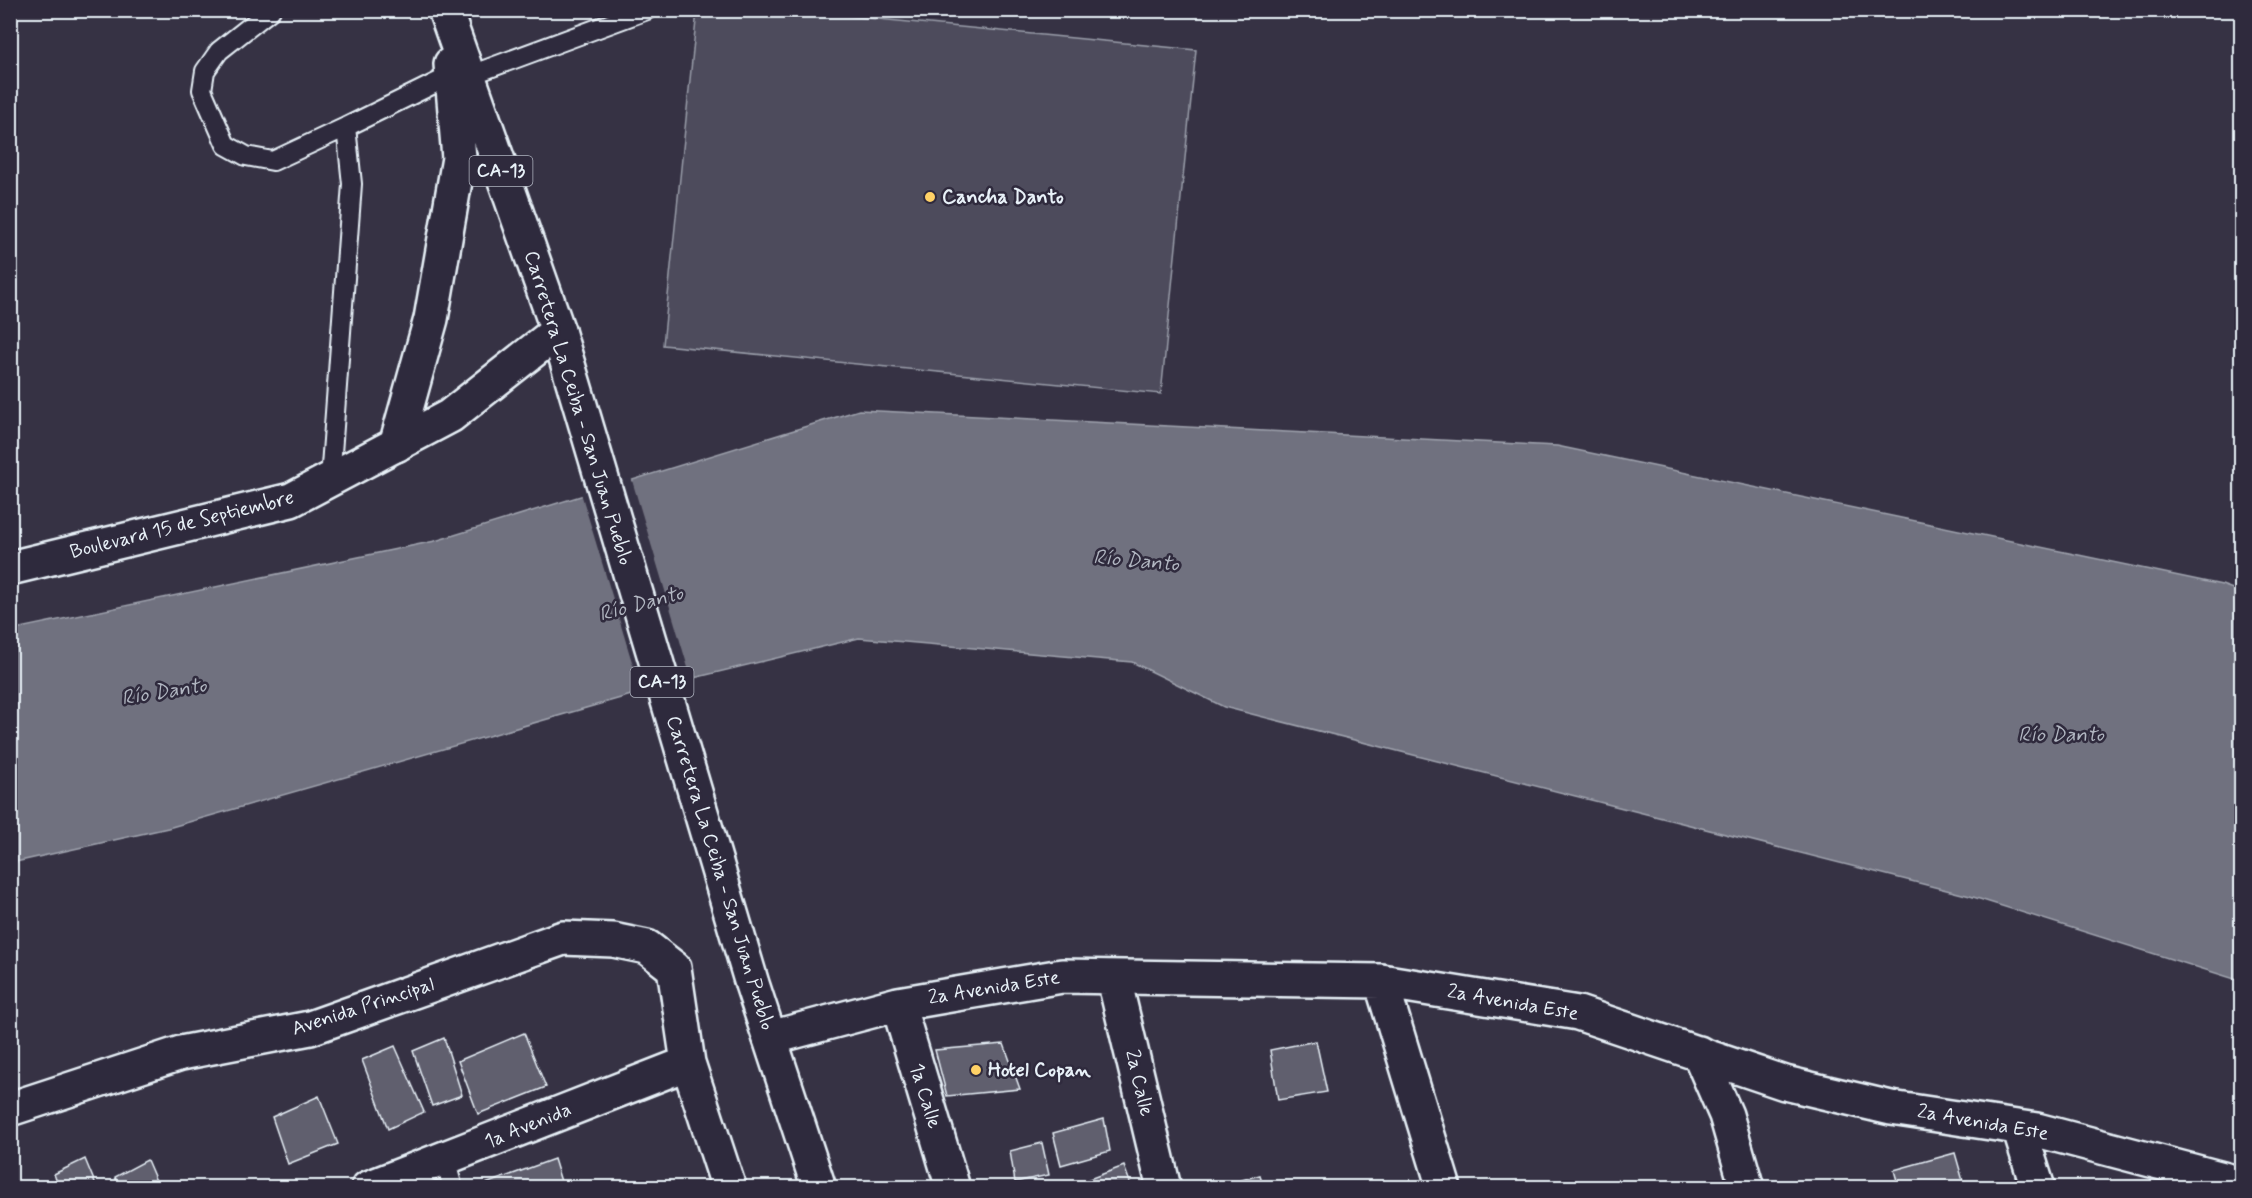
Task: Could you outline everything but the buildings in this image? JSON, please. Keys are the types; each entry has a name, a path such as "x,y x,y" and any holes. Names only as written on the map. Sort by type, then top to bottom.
{"street":[{"name":"Carretera La Ceiba - San Juan Pueblo","path":"446,12 460,75 558,332 752,984 819,1188"},
{"path":"396,445 431,319 459,158 460,75"},
{"name":"Boulevard 15 de Septiembre","path":"10,568 291,500 450,416 558,332"},
{"name":"Avenida Principal","path":"10,1109 181,1053 310,1028 563,938 613,940 647,947 674,968 688,1063"},
{"name":"2a Avenida Este","path":"770,1038 898,1004 1062,976 1381,981 1578,1013 1785,1083 1880,1105 2019,1128 2241,1184"},
{"name":"2a Calle","path":"1114,978 1164,1188"},
{"path":"1381,981 1444,1188"},
{"name":"1a Calle","path":"898,1004 953,1188"},
{"path":"1699,1053 1726,1115 1747,1188"},
{"path":"688,1063 729,1188"},
{"name":"1a Avenida","path":"368,1188 449,1173 688,1063"},
{"path":"2019,1128 2038,1188"}],"lane":[{"path":"271,10 219,51 205,71 201,90 226,145 246,156 273,161 460,75 647,10"},
{"path":"330,480 352,184 346,127"}],"shaded area":[{"name":"Cancha Danto","path":"697,11 795,11 1196,50 1161,394 663,345"}],"water":[{"name":"Río Danto","path":"859,410 1557,446 2222,585 2241,592 2241,981 1970,896 1224,707 1132,662 859,638 673,683 168,828 11,863 10,630 435,541"}],"pier":[{"path":"631,477 692,681 642,695 581,493"}],"place":[{"name":"Cancha Danto","path":"930,197"},
{"name":"Hotel Copan","path":"976,1070"}]}
